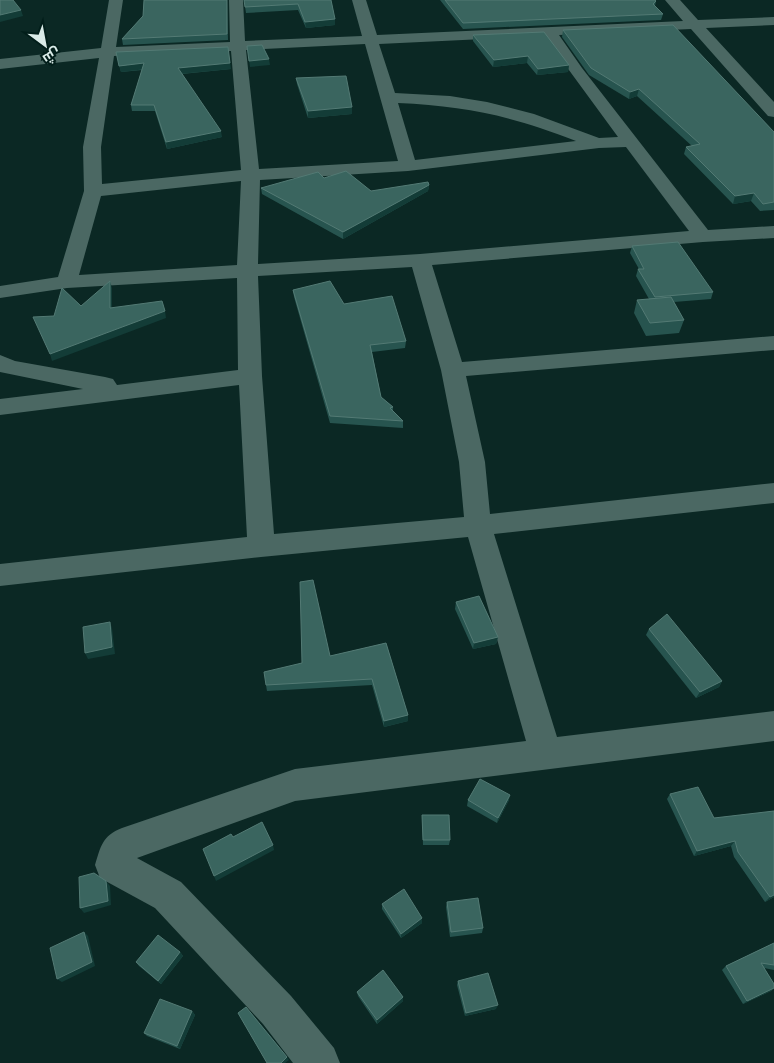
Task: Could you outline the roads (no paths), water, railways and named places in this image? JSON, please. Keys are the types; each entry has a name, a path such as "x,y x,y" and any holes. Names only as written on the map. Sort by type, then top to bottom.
{"street":[{"path":"66,282 93,191 92,147 116,0"},
{"path":"236,0 238,47 251,175 247,269 250,376 260,546"},
{"path":"359,0 408,166"},
{"path":"672,0 774,112"},
{"path":"1,63 108,52 370,41 694,23 774,21"},
{"path":"549,32 576,71 703,236"},
{"path":"387,98 436,100 486,106 528,117 600,143"},
{"path":"93,191 251,175 408,166 600,143 630,142"},
{"path":"0,292 66,282 247,269 420,260 703,236 774,232"},
{"path":"420,260 453,370 472,462 478,526 546,754"},
{"path":"453,370 774,343"},
{"path":"0,362 8,367 132,390"},
{"path":"0,407 250,376"},
{"path":"0,575 260,546 478,526 517,520 774,493"},
{"path":"319,1063 276,1010 168,895 113,865 116,855 122,846 295,785 774,726"}]}
